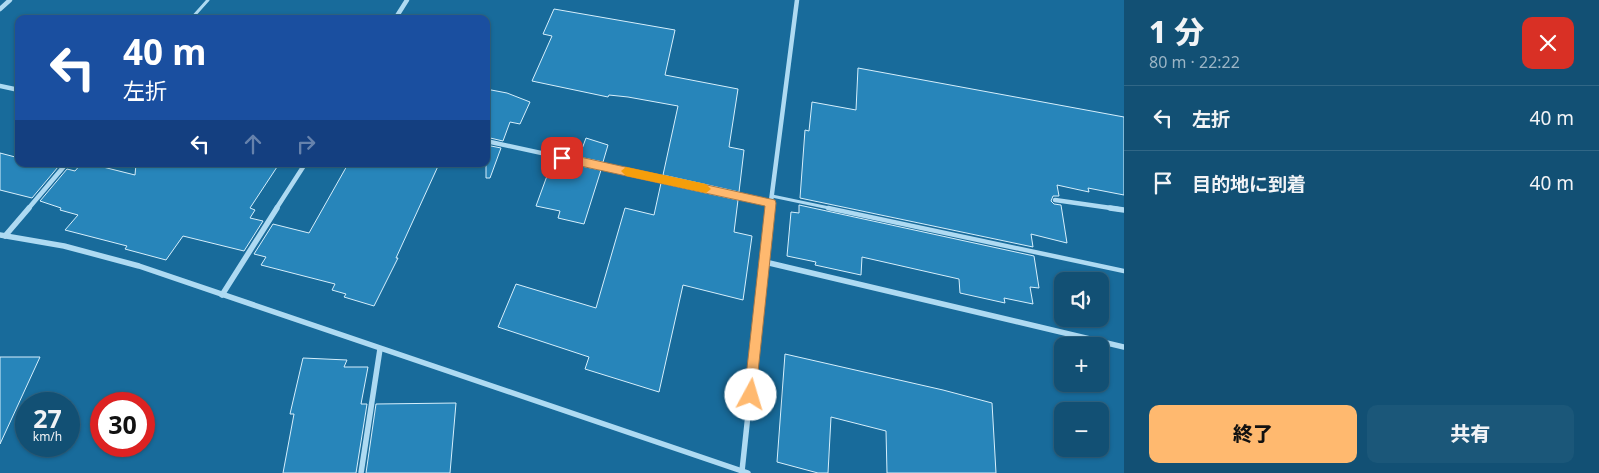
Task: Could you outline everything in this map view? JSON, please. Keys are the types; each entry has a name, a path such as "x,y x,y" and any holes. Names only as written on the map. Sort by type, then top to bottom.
{"street":[{"path":"0,9 10,0"},
{"path":"398,15 407,0"},
{"path":"2,236 64,246 139,266 745,472 771,203 797,0"},
{"path":"0,86 15,89"},
{"path":"490,142 771,203"},
{"path":"2,236 63,167"},
{"path":"222,295 303,167"},
{"path":"1055,200 1124,210"},
{"path":"765,262 1124,347"},
{"path":"361,473 380,349"}],"lane":[{"path":"195,15 208,0"},
{"path":"772,196 1124,271"}],"building":[{"path":"554,9 675,30 665,75 738,89 729,147 744,150 739,192 663,175 678,106 628,97 609,95 608,97 532,81 552,36 543,34"},
{"path":"858,68 1124,117 1124,195 1088,188 1089,192 1057,185 1059,196 1053,196 1051,201 1054,204 1061,205 1067,243 1031,234 1033,247 800,198 805,130 809,131 812,102 856,110"},
{"path":"490,90 507,93 530,102 520,124 510,122 503,141 490,138"},
{"path":"586,138 608,145 603,162 579,157"},
{"path":"490,146 501,148 490,178 486,178 486,167 490,167"},
{"path":"0,153 15,157 15,167 58,167 32,198 0,190"},
{"path":"551,165 574,170 576,165 601,170 584,224 558,218 560,211 536,206"},
{"path":"78,167 103,167 135,175 136,167 277,167 250,208 255,210 250,218 263,221 244,251 183,236 166,260 125,249 127,246 65,230 78,215 60,210 61,208 40,201 67,169 75,171"},
{"path":"346,167 438,167 396,258 398,258 374,306 344,297 346,294 332,290 335,284 261,265 266,257 254,254 273,224 309,233"},
{"path":"661,183 738,200 734,232 752,236 743,300 683,285 659,392 585,369 589,357 498,327 516,284 596,308 625,208 654,215"},
{"path":"799,205 1034,256 1039,288 1030,287 1033,304 1004,298 1005,303 960,293 959,279 862,257 861,275 815,265 816,262 787,256 791,212 799,213"},
{"path":"785,354 992,403 996,473 887,473 886,431 831,417 828,473 818,473 777,462"},
{"path":"0,357 40,357 24,392 15,392 15,411 0,444"},
{"path":"303,358 347,360 344,367 368,367 361,404 367,404 356,473 283,473 294,414 290,414"},
{"path":"456,403 450,473 366,473 376,404"}],"slow traffic":[{"path":"626,171 706,189"}],"route":[{"path":"562,158 771,203 751,395"}]}
